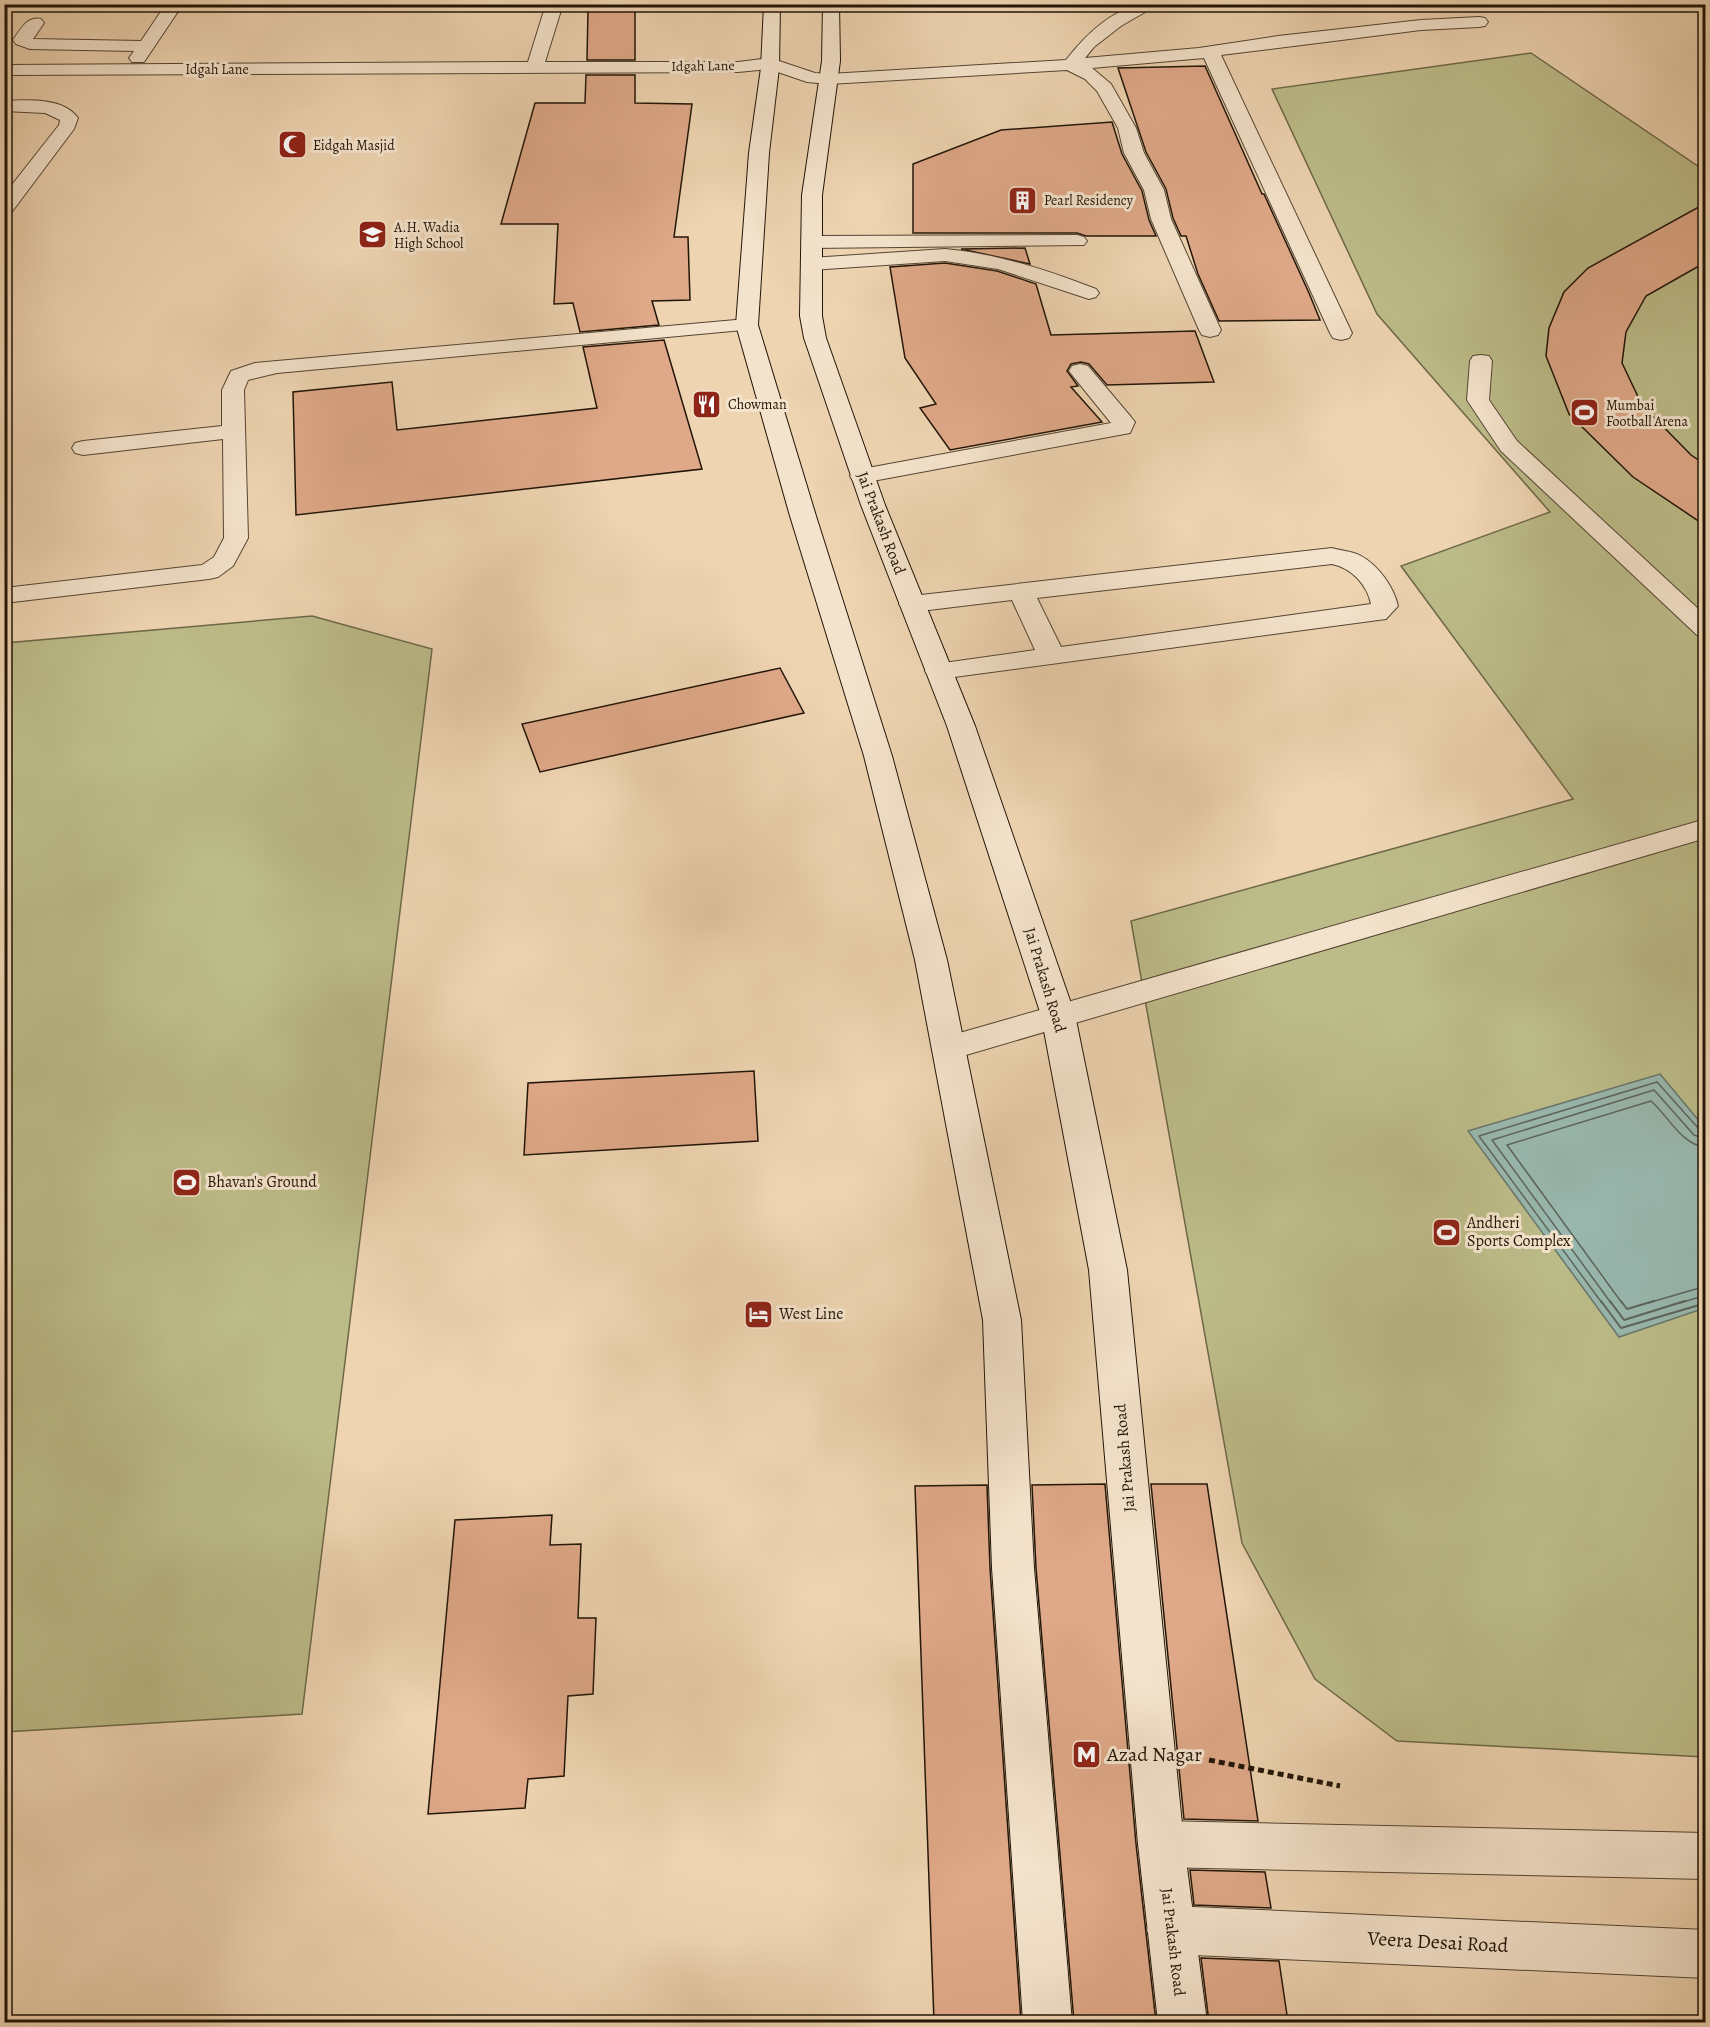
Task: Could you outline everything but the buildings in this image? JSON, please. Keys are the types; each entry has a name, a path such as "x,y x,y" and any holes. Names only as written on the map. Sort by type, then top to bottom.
{"street":[{"path":"142,52 175,4"},
{"path":"536,64 555,4"},
{"path":"772,4 763,63 747,325 803,516 878,756 931,960 1002,1320 1013,1568 1048,2022"},
{"name":"Jai Prakash Road","path":"831,4 829,80 812,195 811,316 815,338 862,476 961,726 1058,1015 1108,1270 1161,1844 1183,2022"},
{"path":"1071,64 1088,43 1115,22 1151,4"},
{"path":"763,63 813,78 829,80 1071,64 1210,51 1420,25 1479,22"},
{"path":"35,23 22,40 47,51"},
{"name":"Idgah Lane","path":"4,57 47,51 142,52 170,64"},
{"path":"1210,51 1341,333"},
{"name":"Idgah Lane","path":"4,70 170,64 536,64 738,67 763,63"},
{"path":"1071,64 1092,75 1105,88 1126,128 1134,153 1154,190 1161,219 1210,330"},
{"path":"811,253 1077,241"},
{"path":"862,476 1122,428 1123,422 1080,371"},
{"path":"912,604 1332,556 1350,560 1362,568 1384,598 1385,606 1377,613 939,671"},
{"path":"1021,592 1052,656"},
{"path":"1161,1844 1706,1856"},
{"name":"Veera Desai Road","path":"1171,1930 1706,1954"}],"lane":[{"path":"4,106 35,106 62,112 69,118 68,125 4,209"},
{"path":"811,253 963,256 1028,269 1089,293"},
{"path":"4,596 209,572 224,561 236,538 233,390 239,376 255,370 747,325"},
{"path":"1481,361 1478,400 1509,446 1706,630"},
{"path":"82,448 234,431"},
{"path":"949,1048 1706,828"}],"path":[{"path":"1207,1759 1340,1786"}],"green space":[{"name":"Andheri Sports Complex","path":"1531,53 1705,171 1705,1757 1397,1741 1315,1679 1242,1543 1131,921 1573,799 1401,566 1550,512 1377,314 1272,89"},
{"name":"Bhavan's Ground","path":"312,616 432,649 302,1714 5,1732 5,643"}],"water":[{"path":"1660,1074 1705,1128 1705,1308 1619,1337 1468,1131"}],"place":[{"name":"Eidgah Masjid","path":"292,145"},
{"name":"Pearl Residency","path":"1023,200"},
{"name":"A.H. Wadia High School","path":"373,235"},
{"name":"Chowman","path":"707,404"},
{"name":"Mumbai Football Arena","path":"1585,413"},
{"name":"Bhavan's Ground","path":"186,1182"},
{"name":"Andheri Sports Complex","path":"1446,1232"},
{"name":"West Line","path":"758,1314"},
{"name":"Azad Nagar","path":"1086,1754"}]}
